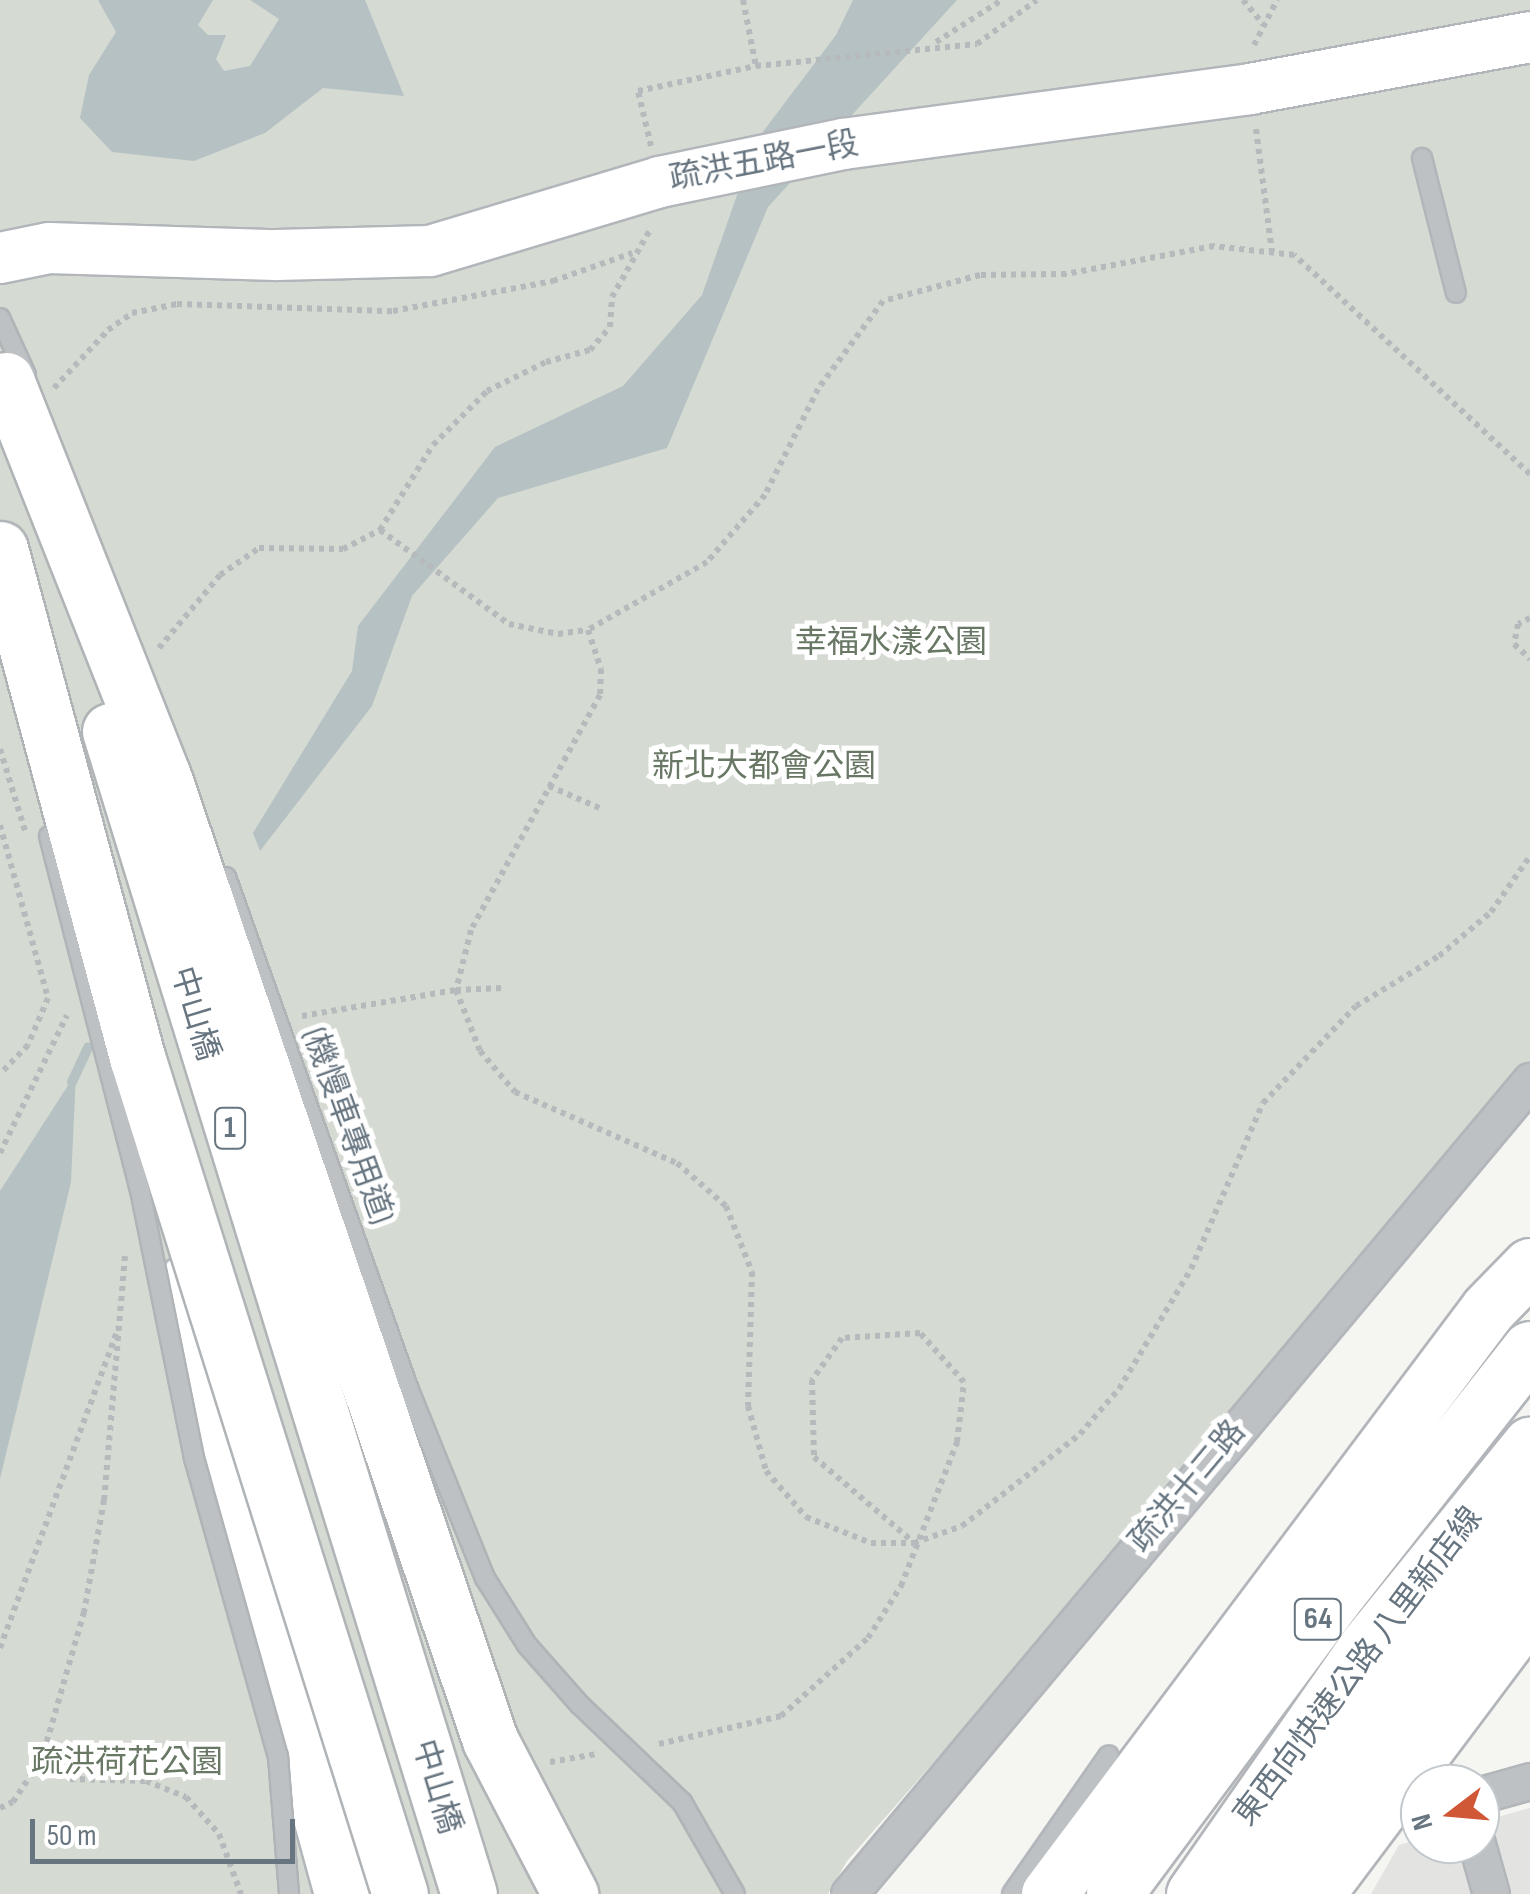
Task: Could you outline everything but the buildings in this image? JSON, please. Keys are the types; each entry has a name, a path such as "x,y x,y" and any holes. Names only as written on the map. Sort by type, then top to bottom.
{"highway":[{"name":"中山橋","path":"18,378 197,1025 469,1894"},
{"path":"18,378 163,776 490,1740 570,1894"},
{"name":"中山橋","path":"0,549 137,1058 400,1894"},
{"path":"137,1058 234,1501 342,1894"},
{"path":"1049,1894 1488,1309 1530,1266"},
{"name":"東西向快速公路 八里新店線","path":"1114,1894 1333,1599 1530,1349"},
{"path":"1151,1894 1287,1696 1530,1383"},
{"name":"東西向快速公路 八里新店線","path":"1194,1894 1367,1646 1530,1445"},
{"path":"1278,1894 1419,1690 1530,1548"}],"street":[{"name":"疏洪五路一段","path":"0,258 49,248 276,255 430,251 727,168 844,144 1250,89 1530,37"},
{"name":"疏洪十二路","path":"848,1894 1530,1081"},
{"path":"1239,1894 1425,1632 1530,1499"},
{"path":"1428,1764 1530,1614"},
{"path":"1500,1789 1530,1781"},
{"path":"1320,1894 1400,1806"},
{"path":"1483,1864 1491,1894"}],"lane":[{"path":"1422,158 1456,294"},
{"path":"0,318 48,427"},
{"path":"42,808 140,1190 194,1458 278,1757 289,1894"},
{"name":"(機慢車專用道)","path":"217,852 415,1407 485,1578 527,1645 580,1706 682,1802 736,1894"},
{"path":"1012,1894 1109,1754"}],"path":[{"path":"743,0 756,66"},
{"path":"930,44 1002,0"},
{"path":"654,155 638,91 756,66 930,44 976,44 1037,0"},
{"path":"1244,0 1263,24"},
{"path":"1247,60 1277,0"},
{"path":"1254,120 1272,252"},
{"path":"380,530 509,624 558,634 588,630 707,562 765,496 818,389 883,301 980,275 1066,274 1214,246 1294,255 1530,474"},
{"path":"18,378 132,313 177,304 393,311 553,281 633,253 612,297 610,327 590,350 546,362 487,391 432,445 380,530 343,549 259,548 220,575 159,648 156,667"},
{"path":"1530,618 1514,634 1520,654 1530,658"},
{"path":"588,630 601,669 600,695 471,930 456,990 480,1051 515,1092 677,1164 726,1206 752,1272 748,1406 766,1471 806,1517 871,1543 914,1543 962,1526 1080,1434 1120,1389 1191,1269 1262,1103 1356,1006 1440,956 1491,912 1530,856"},
{"path":"0,748 27,839"},
{"path":"549,786 599,808"},
{"path":"0,825 48,998 28,1045 0,1074"},
{"path":"290,1018 456,990 503,988"},
{"path":"0,1153 74,999"},
{"path":"0,1808 13,1802 42,1758 84,1612 104,1500 126,1244"},
{"path":"0,1648 122,1319"},
{"path":"646,1746 780,1716 868,1638 901,1586 914,1543 957,1442 964,1382 920,1333 842,1338 812,1380 814,1457 914,1543"},
{"path":"536,1767 609,1752"},
{"path":"42,1758 70,1778 146,1780 186,1797 219,1834 241,1894"}],"shaded area":[{"path":"98,0 213,0 198,25 208,35 226,35 216,59 224,71 250,66 279,19 250,0 365,0 404,96 323,88 265,133 194,161 112,152 80,118 89,75 116,32"},
{"path":"853,0 957,0 768,207 667,448 498,498 412,596 372,706 260,851 253,833 352,671 358,626 495,447 623,386 702,295 756,141 836,35"},
{"path":"76,1073 71,1182 0,1479 0,1191"},
{"path":"1530,1808 1530,1894 1371,1894 1400,1845 1400,1864 1500,1864 1500,1816"}],"green space":[{"name":"幸福水漾公園","path":"0,0 1530,0 1530,1082 847,1861 828,1894 0,1894"}],"waterway":[{"path":"72,1082 88,1047"}],"park label":[{"name":"新北大都會公園","path":"764,767"},
{"name":"疏洪荷花公園","path":"127,1763"}]}
